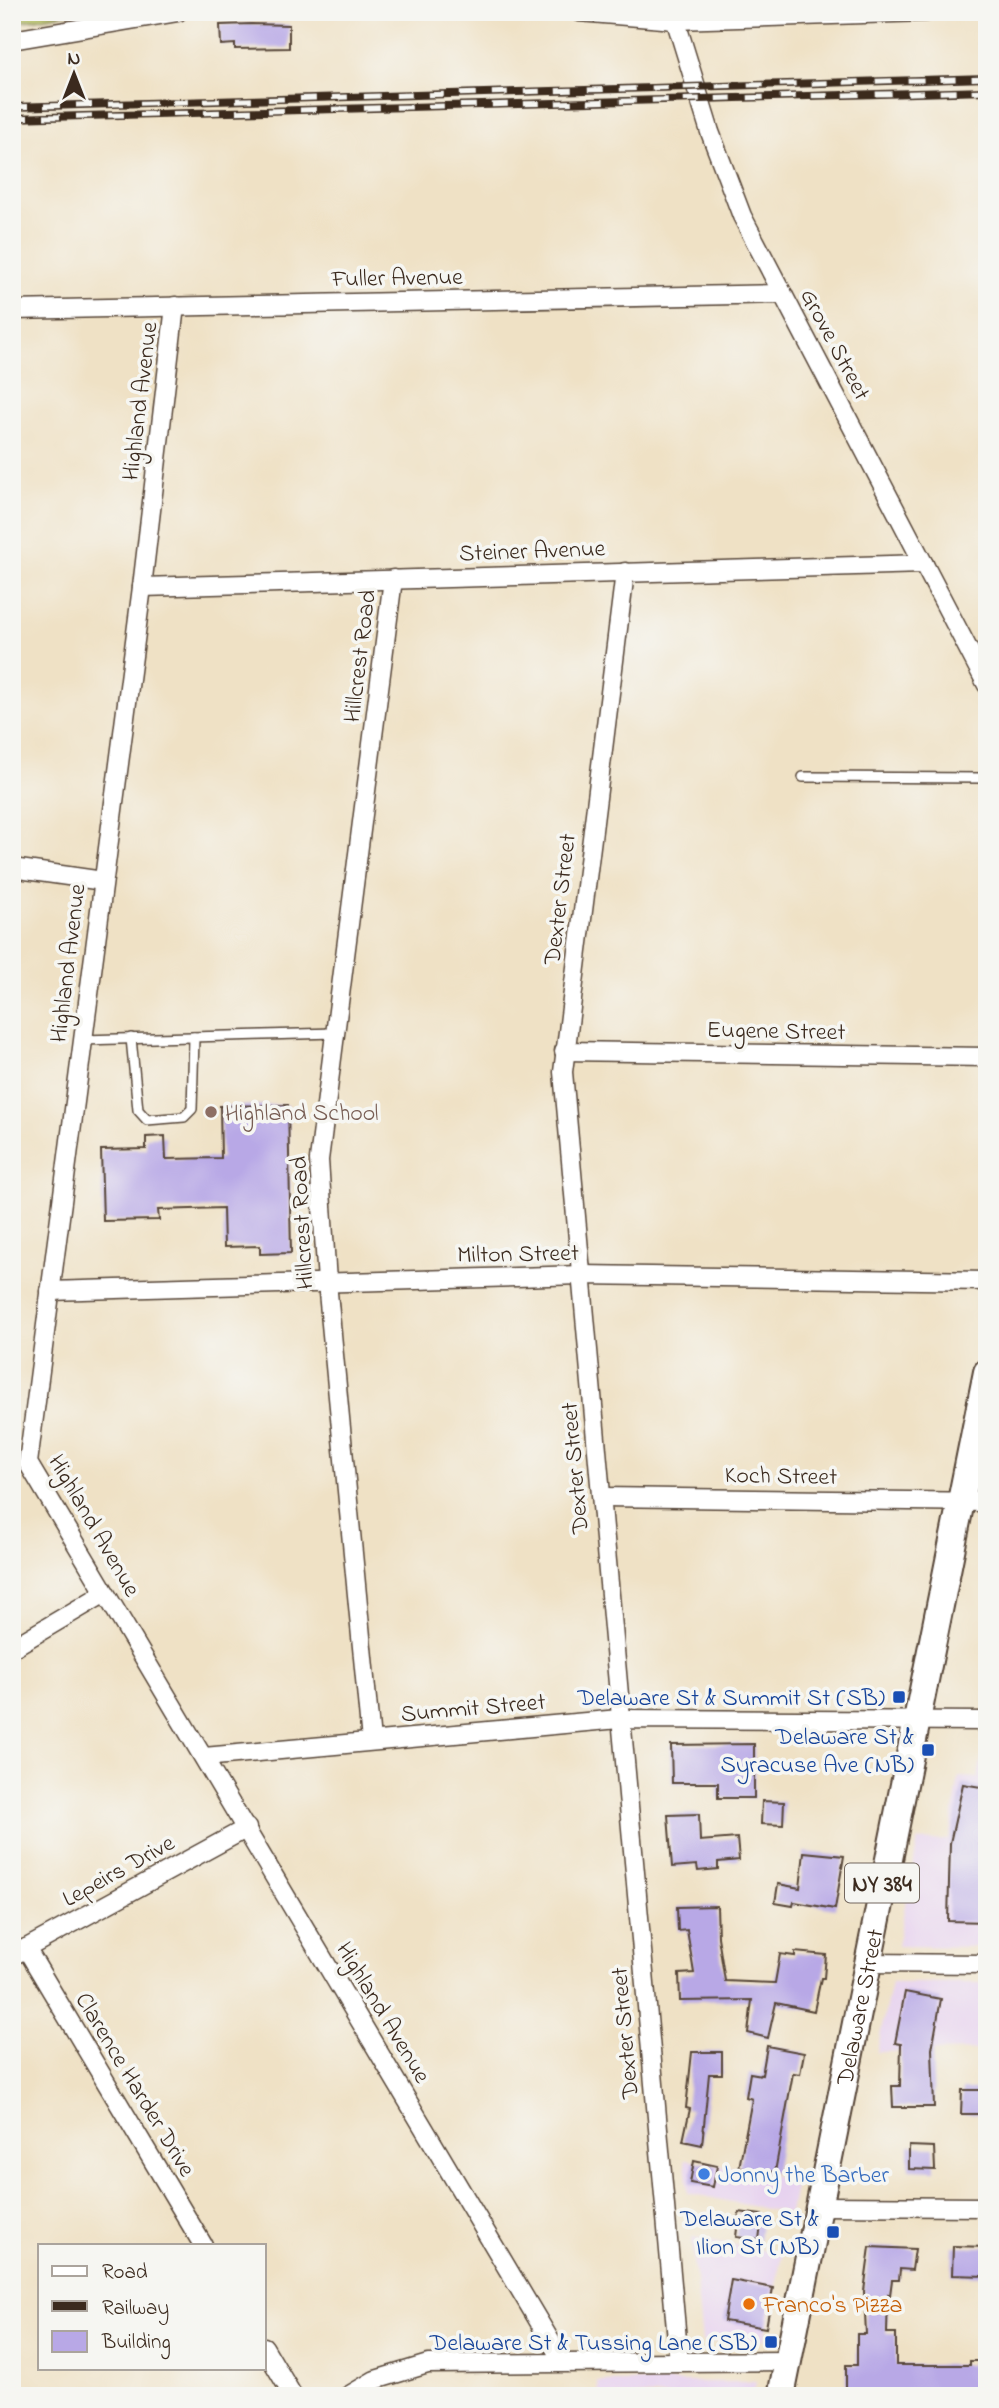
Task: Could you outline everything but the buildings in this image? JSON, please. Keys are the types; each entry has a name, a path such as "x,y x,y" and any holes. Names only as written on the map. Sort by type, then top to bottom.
{"main road":[{"name":"Delaware Street","path":"781,2396 914,1721 987,1372"}],"street":[{"path":"12,40 178,12"},
{"path":"579,12 674,16 926,12"},
{"name":"Grove Street","path":"674,16 730,188 987,685"},
{"name":"Fuller Avenue","path":"12,310 783,294"},
{"name":"Highland Avenue","path":"175,306 142,587 28,1463 563,2362"},
{"name":"Steiner Avenue","path":"142,587 923,564"},
{"name":"Dexter Street","path":"625,572 564,1051 619,1719 678,2362"},
{"name":"Hillcrest Road","path":"371,1741 327,1282 319,1160 393,579"},
{"path":"12,868 103,881"},
{"name":"Eugene Street","path":"564,1051 987,1057"},
{"name":"Milton Street","path":"50,1291 581,1275 987,1281"},
{"name":"Koch Street","path":"602,1497 987,1502"},
{"path":"12,1648 105,1593"},
{"name":"Summit Street","path":"204,1757 619,1719 987,1721"},
{"name":"Lepeirs Drive","path":"19,1952 247,1828"},
{"name":"Clarence Harder Drive","path":"19,1952 203,2244"},
{"path":"866,1964 987,1964"},
{"path":"818,2206 987,2207"},
{"path":"266,2350 293,2396"},
{"path":"348,2396 375,2380 428,2364 788,2361"}],"lane":[{"path":"803,777 987,778"},
{"path":"82,1040 335,1033"},
{"path":"131,1038 138,1110 147,1119 184,1117 192,1109 194,1037"}],"shaded area":[{"path":"985,1739 987,1947 897,1946 918,1841 949,1840 959,1777 978,1778"},
{"path":"891,1983 987,1983 986,2050 877,2052"},
{"path":"685,2159 796,2180 790,2214 688,2193"},
{"path":"692,2237 782,2254 765,2340 702,2342"},
{"path":"598,2382 756,2382 753,2396 599,2396"}],"green space":[{"path":"12,12 75,12 12,23"}],"railway":[{"path":"12,107 987,78"},
{"path":"12,118 987,91"}],"place":[{"name":"Highland School","path":"211,1112"},
{"name":"Delaware St & Summit St (SB)","path":"899,1697"},
{"name":"Delaware St & Syracuse Ave (NB)","path":"928,1750"},
{"name":"Jonny the Barber","path":"704,2174"},
{"name":"Delaware St & Ilion St (NB)","path":"833,2232"},
{"name":"Franco's Pizza","path":"749,2304"},
{"name":"Delaware St & Tussing Lane (SB)","path":"771,2342"}]}
